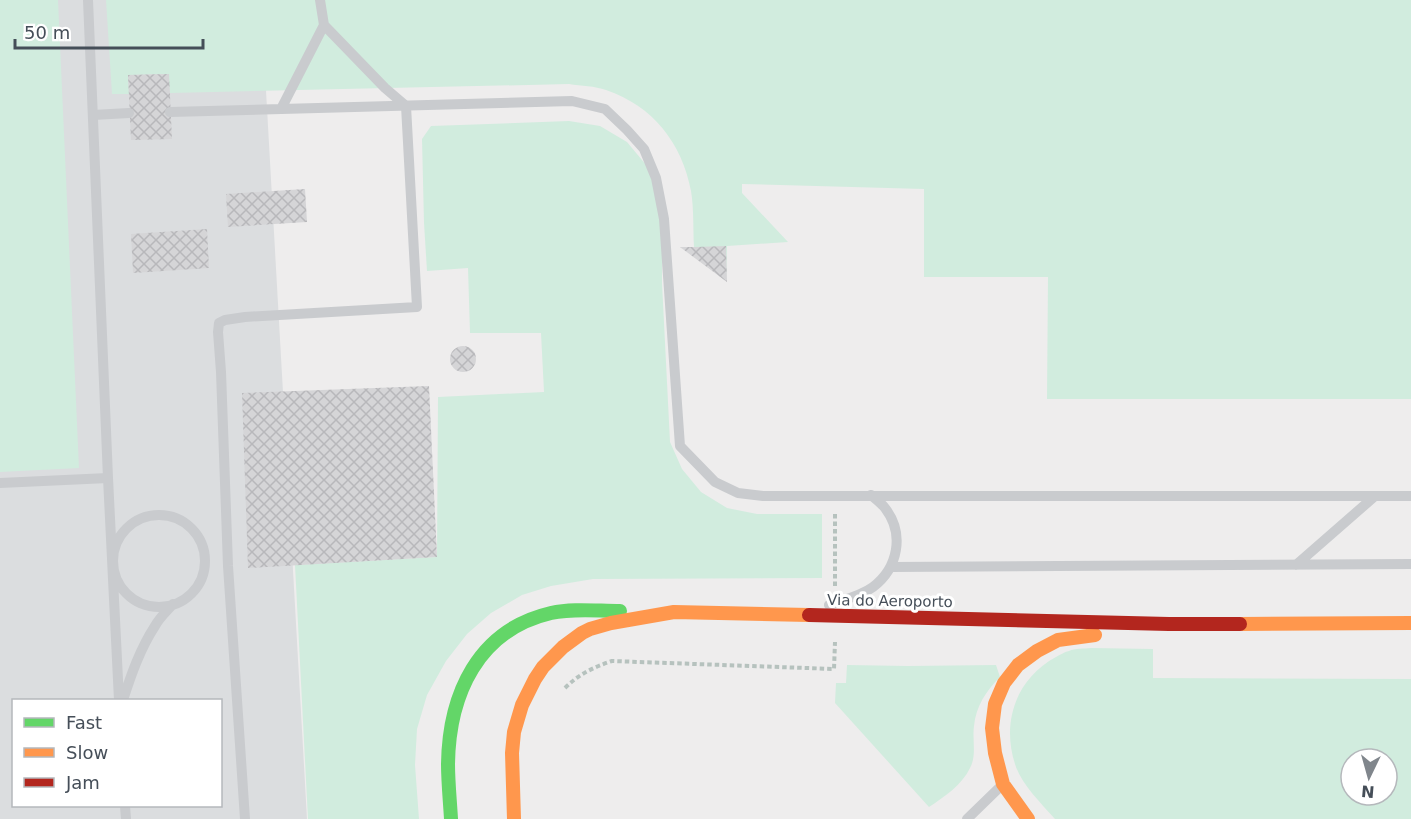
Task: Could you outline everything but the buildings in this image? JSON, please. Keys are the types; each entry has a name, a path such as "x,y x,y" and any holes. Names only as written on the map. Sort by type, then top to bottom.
{"street":[{"path":"451,819 448,762 450,738 462,686 491,643 511,629 544,615 578,611 674,612"},
{"name":"Via do Aeroporto","path":"514,819 512,756 514,732 529,688 543,665 560,647 587,630 625,619 674,612 1169,624 1411,624"},
{"path":"1028,819 1003,784 995,753 992,728 995,704 1004,683 1018,665 1037,651 1058,640 1169,624"}],"lane":[{"path":"88,0 108,478 121,699"},
{"path":"245,819 228,566 219,323 244,317 417,307 406,106 385,88 324,25 320,0"},
{"path":"281,109 324,25"},
{"path":"170,112 572,101 605,109 644,149 656,178 664,219 680,446 715,482 738,493 763,496 1411,496"},
{"path":"93,115 129,113"},
{"path":"0,483 108,478"},
{"path":"799,615 871,589 885,577 891,567 897,542 894,524 885,508 871,495"},
{"path":"1296,565 1374,496"},
{"path":"167,515 183,521 196,533 203,549 205,566 199,583 189,596 173,604 157,607 142,603 128,595 118,582 113,567 114,550 120,534 133,522 149,516 167,515"},
{"path":"891,567 1411,564"},
{"path":"121,699 141,652 156,624 173,604"},
{"path":"967,819 1003,784"}],"path":[{"path":"559,693 574,678 594,667 612,661 834,669"}],"shaded area":[{"path":"0,0 110,0 264,55 307,819 0,819"}],"green space":[{"path":"0,0 58,0 79,468 0,472"},
{"path":"106,0 1411,0 1411,399 1047,399 1048,277 924,277 924,189 742,184 742,193 788,242 727,246 727,282 726,247 694,247 691,191 681,157 673,142 651,116 623,97 602,89 569,84 170,93 168,74 128,75 129,94 112,94"},
{"path":"569,121 600,126 627,142 647,166 658,196 670,442 682,469 701,492 727,508 757,514 822,514 822,578 593,579 551,586 522,595 491,613 467,634 446,661 427,695 417,729 415,765 419,819 308,819 295,565 437,557 438,397 544,392 541,333 470,333 468,268 427,271 422,139 431,126"},
{"path":"1074,649 1153,649 1153,678 1411,679 1411,819 1055,819 1022,779 1015,764 1010,732 1016,702 1031,677 1042,666"},
{"path":"847,665 996,665 1000,677 982,699 975,719 973,758 970,768 957,785 929,807 835,703 836,683 846,683"}],"traffic: fast":[{"path":"451,819 448,764 454,713 462,690 473,669 487,650 504,634 526,621 551,613 576,610 620,611"}],"traffic: slow":[{"path":"514,819 512,753 514,732 522,705 543,667 563,647 582,633 611,623 674,612 809,615"},
{"path":"1240,624 1411,623"},
{"path":"1028,819 1003,784 995,753 992,728 995,704 1004,683 1018,665 1037,651 1058,640 1095,635"}],"traffic: jam":[{"path":"809,615 1240,624"}]}
